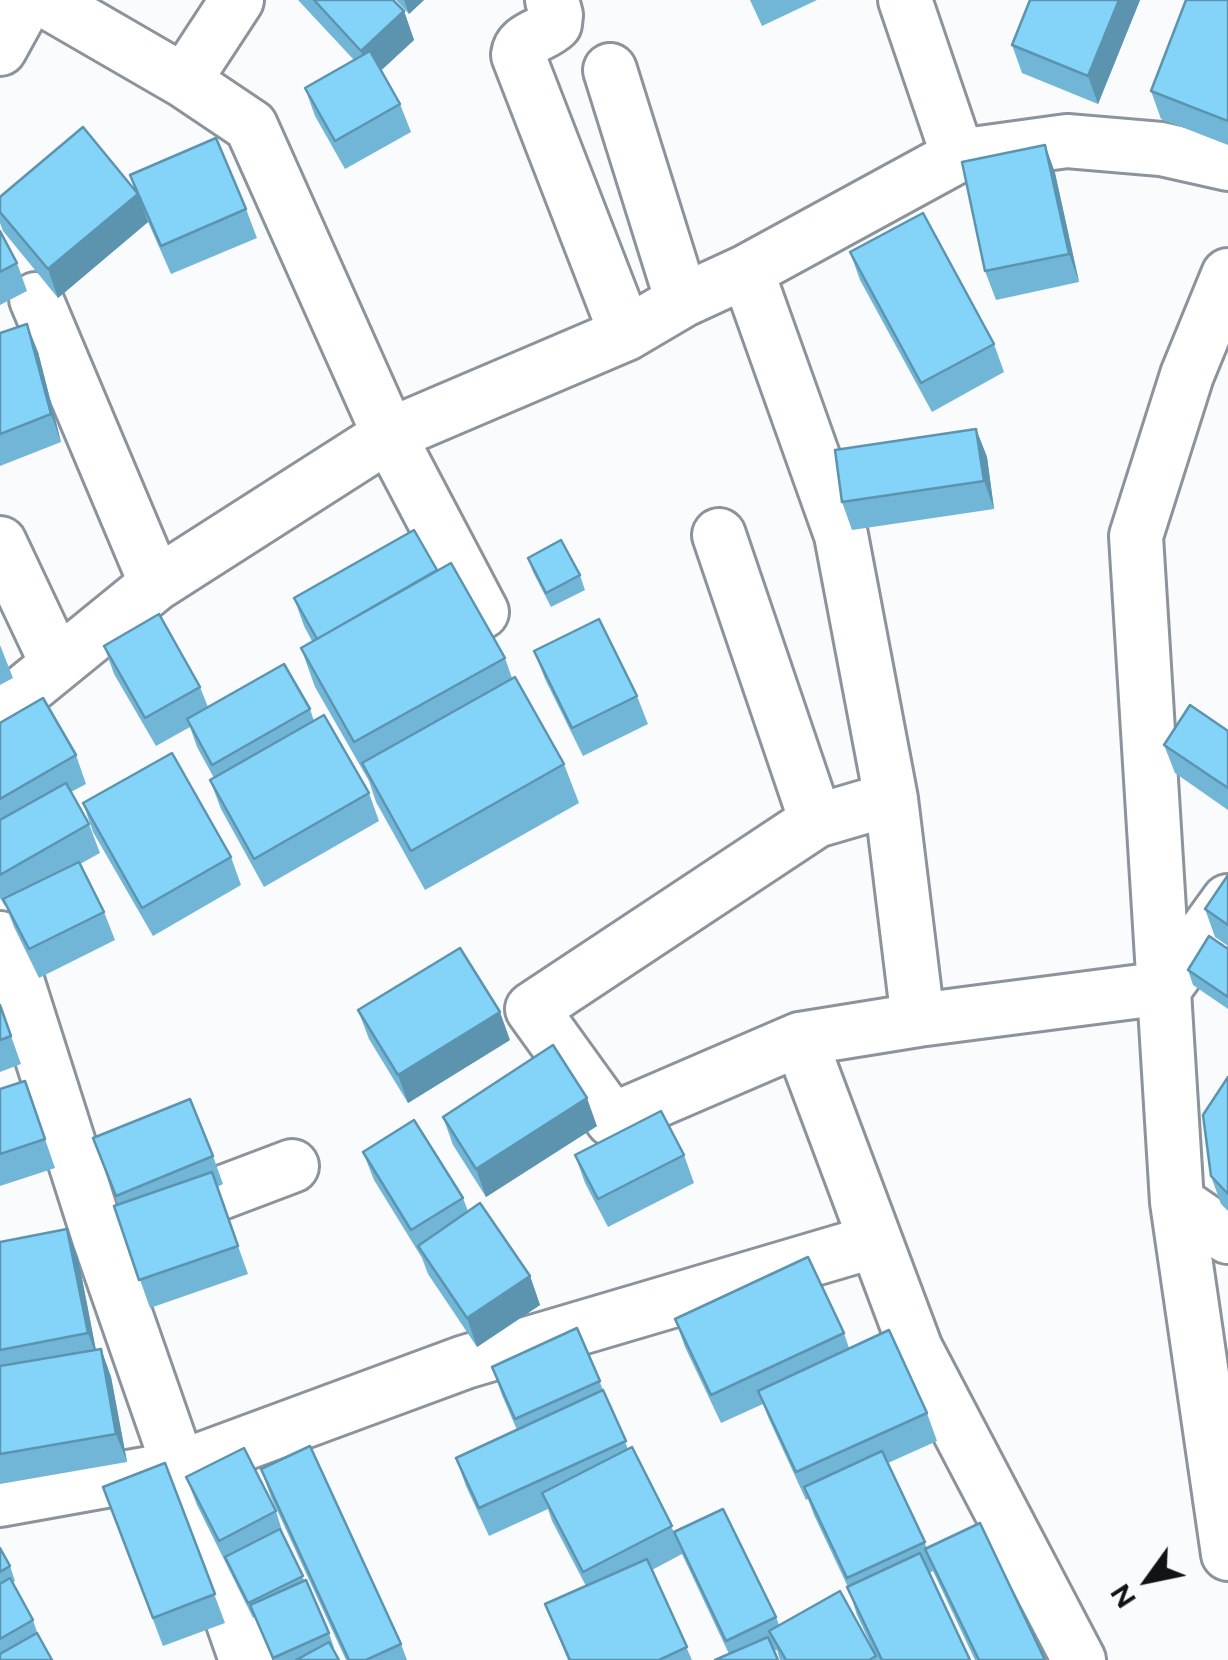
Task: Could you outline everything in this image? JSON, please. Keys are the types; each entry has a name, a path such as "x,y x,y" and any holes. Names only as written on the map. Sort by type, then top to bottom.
{"street":[{"path":"0,49 27,0"},
{"path":"44,0 184,81 251,126 390,435 482,612"},
{"path":"184,81 238,0"},
{"path":"552,0 555,24 523,42 518,55 626,334"},
{"path":"905,0 958,156"},
{"path":"610,70 682,301"},
{"path":"0,711 156,584 390,435 626,334 958,156 1067,141 1161,149 1228,164"},
{"path":"747,271 841,535 891,798 918,1020"},
{"path":"1228,276 1187,375 1136,536 1178,1202 1228,1554"},
{"path":"36,299 156,584"},
{"path":"719,535 816,820"},
{"path":"0,543 57,664"},
{"path":"891,798 816,820 532,1010 612,1120 800,1039 1166,988 1228,901"},
{"path":"0,938 11,961 99,1238 246,1660"},
{"path":"800,1039 916,1349 1079,1660"},
{"path":"99,1238 292,1166"},
{"path":"1178,1202 1228,1236"},
{"path":"0,1500 178,1468 465,1362 875,1240"}],"building":[{"path":"314,0 393,0 404,11 361,51"},
{"path":"1030,0 1119,0 1088,76 1012,45"},
{"path":"1186,0 1228,0 1228,121 1151,91"},
{"path":"370,51 400,104 335,141 305,88"},
{"path":"83,127 138,194 48,269 0,212 0,197"},
{"path":"216,138 246,209 161,246 130,175"},
{"path":"1045,145 1069,254 985,271 962,162"},
{"path":"923,213 994,344 921,383 850,252"},
{"path":"0,231 17,263 0,272"},
{"path":"27,324 51,414 0,434 0,333"},
{"path":"976,429 984,481 842,502 835,450"},
{"path":"414,530 437,570 317,639 294,598"},
{"path":"561,540 580,575 546,593 528,558"},
{"path":"451,563 505,658 354,742 301,648"},
{"path":"159,614 200,687 145,718 104,646"},
{"path":"599,619 637,696 572,728 534,651"},
{"path":"284,664 310,709 212,765 187,719"},
{"path":"515,677 564,764 411,851 362,763"},
{"path":"43,698 76,755 0,799 0,723"},
{"path":"1190,705 1228,731 1228,788 1164,745"},
{"path":"324,715 369,793 254,859 210,780"},
{"path":"172,753 231,857 142,908 83,803"},
{"path":"66,783 89,824 0,875 0,820"},
{"path":"79,862 104,912 29,949 3,899"},
{"path":"1228,875 1228,925 1205,909"},
{"path":"1209,936 1228,949 1228,997 1188,970"},
{"path":"460,948 500,1012 398,1075 358,1010"},
{"path":"0,1005 11,1036 0,1040"},
{"path":"553,1045 587,1098 476,1169 443,1117"},
{"path":"1228,1077 1228,1194 1211,1176 1203,1115"},
{"path":"25,1081 45,1139 0,1154 0,1089"},
{"path":"190,1099 213,1156 116,1196 93,1138"},
{"path":"661,1111 684,1155 598,1199 575,1155"},
{"path":"414,1120 463,1198 411,1230 363,1152"},
{"path":"212,1172 238,1246 139,1280 114,1206"},
{"path":"480,1203 530,1276 467,1318 418,1246"},
{"path":"67,1229 88,1333 0,1350 0,1242"},
{"path":"808,1257 844,1333 711,1395 675,1319"},
{"path":"577,1328 600,1381 515,1419 492,1367"},
{"path":"889,1330 927,1413 796,1472 758,1391"},
{"path":"101,1349 116,1434 0,1454 0,1366"},
{"path":"603,1390 626,1441 479,1508 456,1458"},
{"path":"310,1446 401,1644 366,1660 349,1660 261,1469"},
{"path":"632,1447 672,1526 583,1572 542,1493"},
{"path":"244,1448 276,1511 219,1541 186,1477"},
{"path":"882,1451 925,1542 847,1578 804,1487"},
{"path":"165,1463 215,1594 153,1618 103,1487"},
{"path":"723,1509 776,1617 726,1641 674,1532"},
{"path":"980,1523 1045,1660 979,1660 925,1549"},
{"path":"280,1529 303,1576 248,1603 225,1557"},
{"path":"0,1548 10,1566 0,1572"},
{"path":"920,1553 970,1660 882,1660 847,1587"},
{"path":"647,1559 687,1647 659,1660 570,1660 545,1604"},
{"path":"10,1578 33,1620 0,1639 0,1584"},
{"path":"306,1580 329,1633 273,1658 250,1605"},
{"path":"840,1591 876,1656 869,1660 786,1660 769,1631"},
{"path":"37,1633 52,1660 0,1660 0,1654"},
{"path":"768,1637 778,1660 715,1660"},
{"path":"329,1642 339,1660 296,1660"}]}
